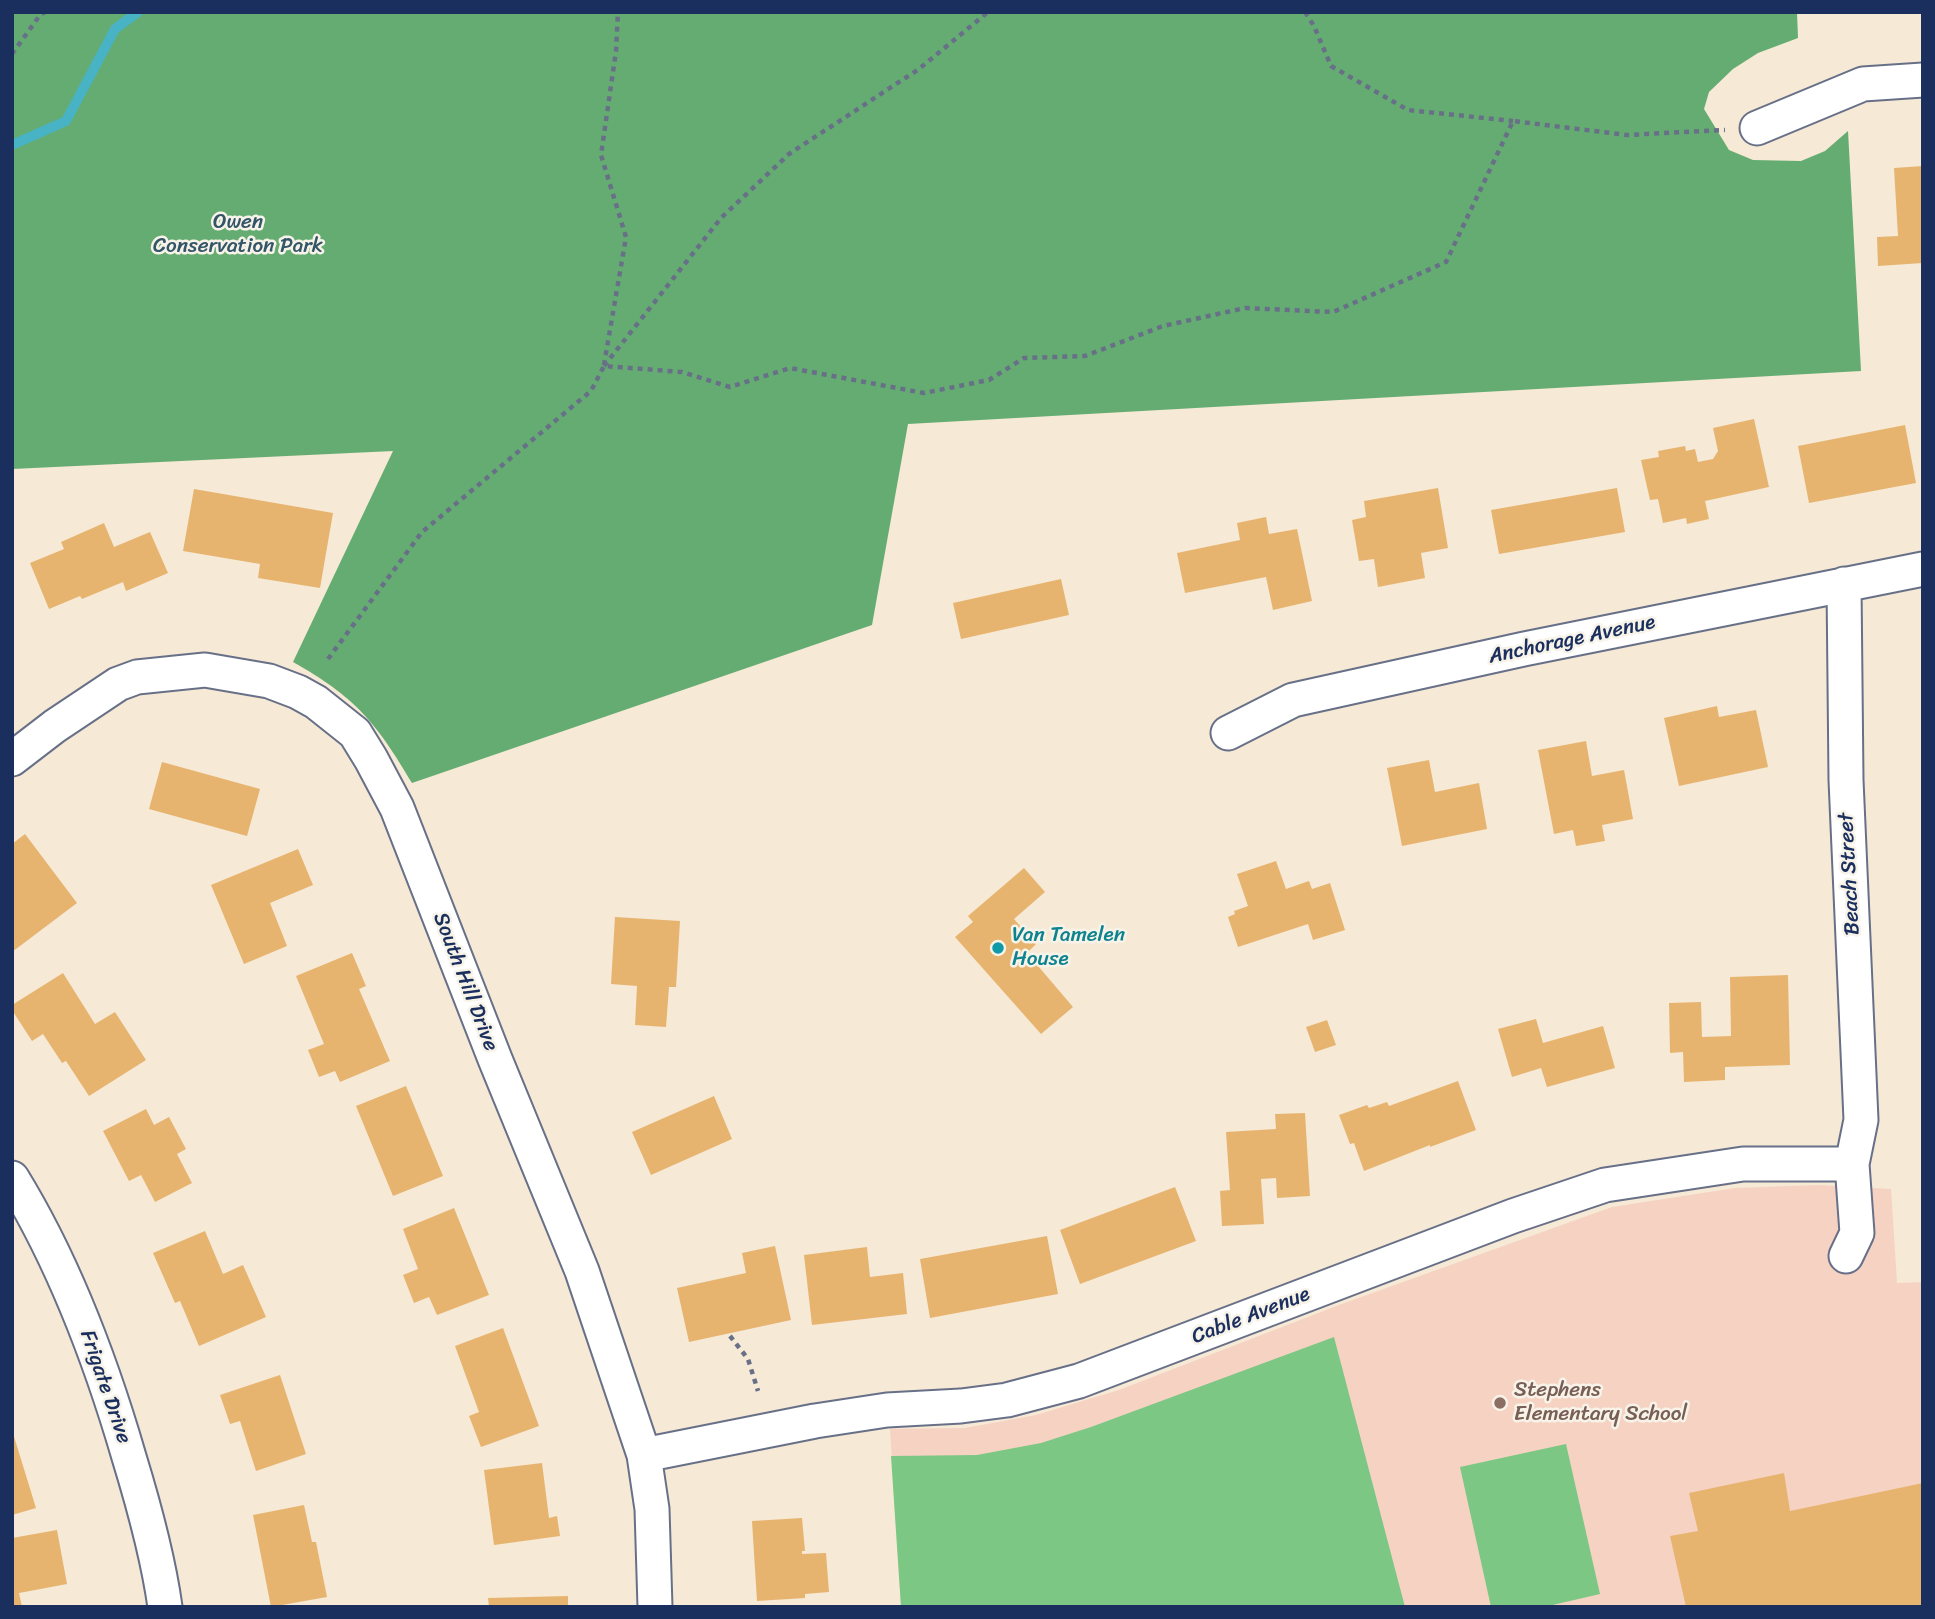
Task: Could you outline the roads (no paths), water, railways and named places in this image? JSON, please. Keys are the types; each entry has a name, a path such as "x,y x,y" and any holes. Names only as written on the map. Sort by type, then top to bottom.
{"street":[{"path":"1757,128 1863,84 1923,80"},
{"name":"Anchorage Avenue","path":"1228,733 1293,700 1524,649 1923,569"},
{"name":"Beach Street","path":"1844,584 1846,780 1861,1120 1852,1164 1857,1233 1846,1256"},
{"name":"South Hill Drive","path":"12,759 55,726 118,684 150,675 205,670 269,681 298,692 316,702 355,733 397,808 495,1059 582,1271 644,1455 652,1509 655,1607"},
{"name":"Cable Avenue","path":"644,1455 875,1411 1007,1400 1079,1381 1513,1216 1605,1185 1743,1164 1852,1164"},
{"name":"Frigate Drive","path":"12,1178 50,1249 109,1389 140,1494 161,1576 165,1607"}],"waterway":[{"path":"12,145 66,121 115,29 138,12"}],"place":[{"name":"Van Tamelen House","path":"998,948"},
{"name":"Stephens Elementary School","path":"1500,1403"}],"park label":[{"name":"Owen Conservation Park","path":"238,235"}]}
